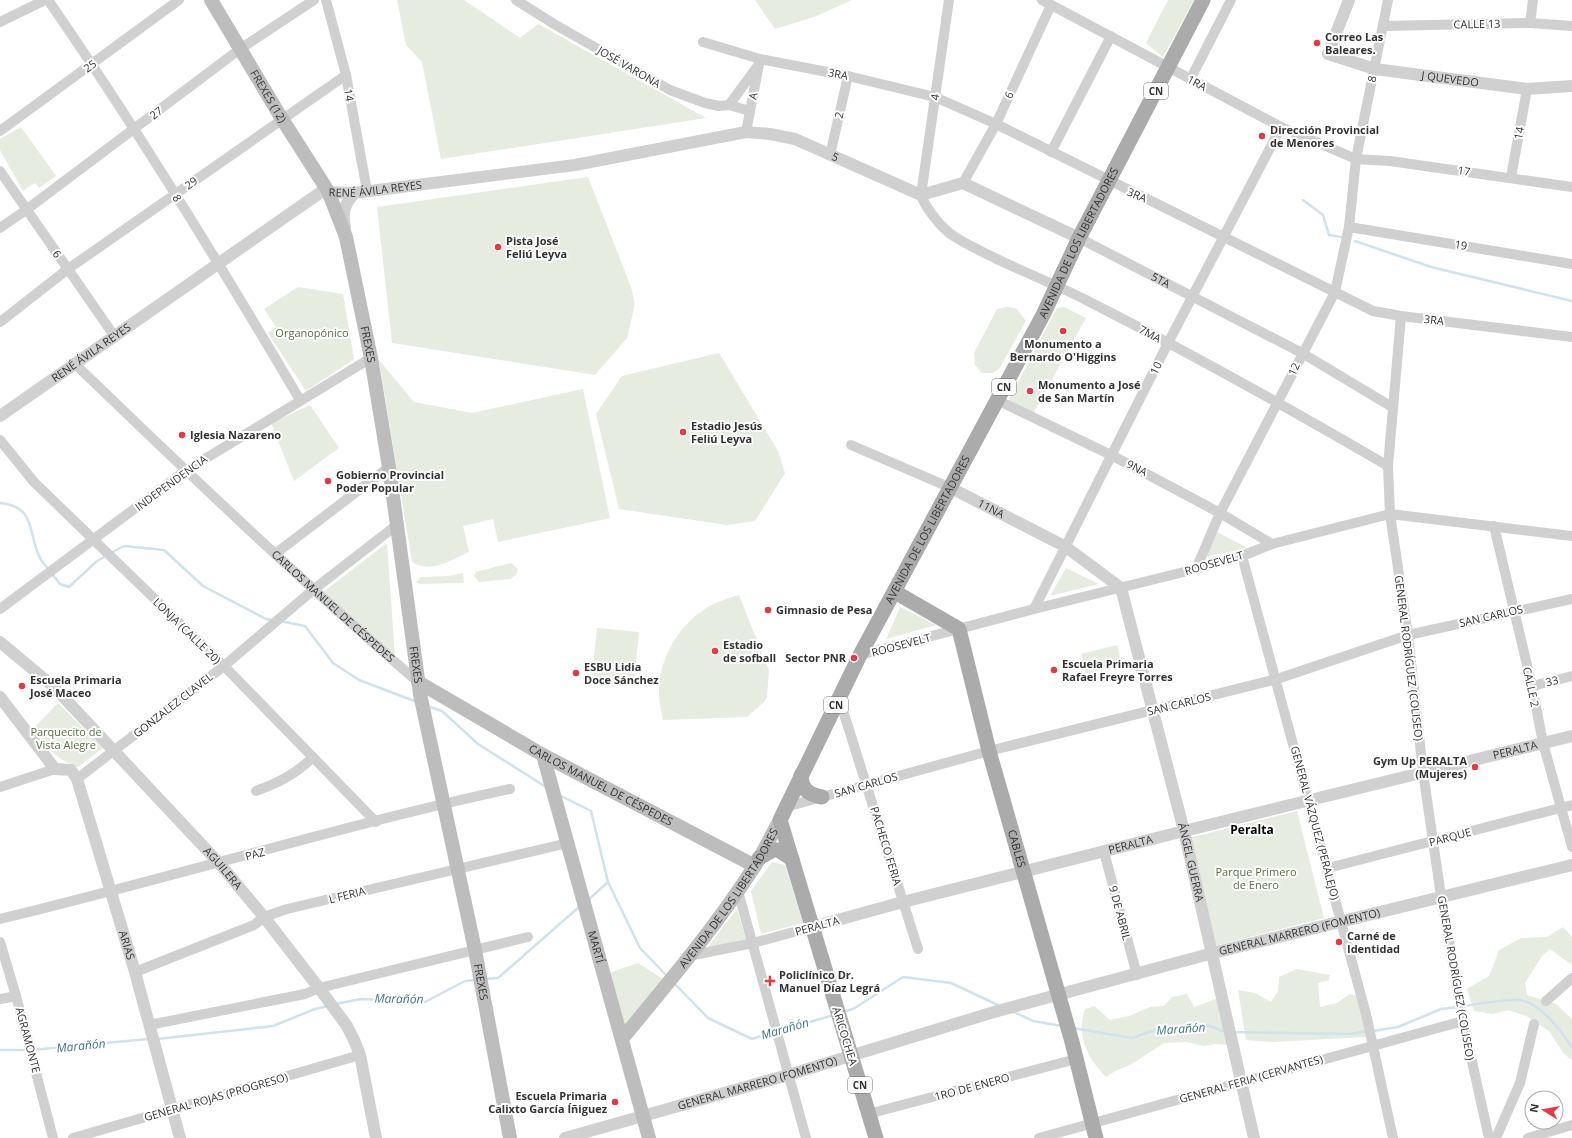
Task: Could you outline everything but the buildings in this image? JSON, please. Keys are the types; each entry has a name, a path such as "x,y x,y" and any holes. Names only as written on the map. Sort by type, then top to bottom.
{"main road":[{"name":"FREXES (12)","path":"211,0 282,119 328,191"},
{"name":"AVENIDA DE LOS LIBERTADORES","path":"622,1039 690,956 738,891 757,862 783,813 860,655 951,488 1203,0"},
{"name":"FREXES","path":"328,191 346,237 371,358 398,524 423,711 475,950 510,1138"},
{"path":"895,592 958,629"},
{"name":"CABLES","path":"958,629 989,751 1064,1011 1094,1131"},
{"name":"CARLOS MANUEL DE CÉSPEDES","path":"419,688 570,769 757,862"},
{"name":"MARTÍ","path":"543,754 649,1138"},
{"path":"550,778 570,769"},
{"path":"801,775 801,783 805,789 811,794 822,797"},
{"name":"ARICOCHEA","path":"783,813 792,859 876,1138"},
{"path":"757,862 773,850 778,850 792,859"}],"street":[{"path":"0,22 47,0"},
{"name":"8","path":"47,0 93,64 135,129 219,262 300,400"},
{"name":"25","path":"0,131 179,0"},
{"name":"27","path":"0,228 135,129 240,49 314,0"},
{"name":"14","path":"326,0 346,75 367,191"},
{"name":"JOSÉ VARONA","path":"516,0 554,24 670,90 718,106 729,104 750,111"},
{"name":"4","path":"921,195 949,0"},
{"path":"1190,80 1231,0"},
{"name":"J QUEVEDO","path":"1349,0 1328,54 1374,68 1527,89 1572,86"},
{"name":"8","path":"1356,159 1388,0"},
{"path":"1530,23 1533,0"},
{"name":"1RA","path":"1047,2 1148,55 1168,68 1281,128 1356,159"},
{"name":"6","path":"963,183 996,124 1047,2"},
{"name":"CALLE 13","path":"1383,26 1530,23 1572,26"},
{"path":"1051,152 1111,36"},
{"name":"3RA","path":"703,42 759,62 848,76 935,97 996,124 1109,181 1226,236 1373,310 1401,316 1572,337"},
{"path":"729,104 759,62"},
{"name":"A","path":"746,132 759,62"},
{"name":"29","path":"0,322 68,269 346,75"},
{"name":"2","path":"830,155 848,76"},
{"name":"14","path":"1511,177 1527,89"},
{"name":"10","path":"1034,609 1113,456 1168,343 1226,236 1281,128"},
{"name":"RENÉ ÁVILA REYES","path":"0,416 321,192 328,191 354,193 575,165 746,132"},
{"name":"5","path":"746,132 770,134 795,139 921,195"},
{"name":"17","path":"1356,159 1390,161 1511,177 1572,187"},
{"name":"12","path":"1196,569 1220,513 1279,402 1302,352 1335,292 1350,226 1356,159"},
{"name":"6","path":"0,171 115,337"},
{"path":"921,195 963,183"},
{"name":"5TA","path":"963,183 1079,238 1302,352 1392,407"},
{"path":"346,237 343,214 346,204 354,193"},
{"name":"7MA","path":"921,195 926,207 953,236 1168,343 1279,402 1388,466"},
{"name":"19","path":"1350,226 1572,264"},
{"name":"GENERAL RODRÍGUEZ (COLISEO)","path":"1401,316 1388,466 1390,514 1408,635 1423,772 1441,896 1463,1020 1489,1138"},
{"name":"INDEPENDENCIA","path":"0,609 93,541 185,470 371,358"},
{"name":"CARLOS MANUEL DE CÉSPEDES","path":"75,364 185,470 419,688"},
{"name":"9NA","path":"997,400 1113,456 1220,513 1272,544"},
{"name":"LONJA (CALLE 20)","path":"0,440 34,482 93,541 224,666 376,822"},
{"name":"11NA","path":"851,445 951,488 1066,547 1121,588"},
{"path":"275,554 388,467"},
{"name":"ROOSEVELT","path":"860,655 1034,609 1196,569 1242,556 1272,544 1390,514 1572,536"},
{"name":"GONZALEZ CLAVEL","path":"77,779 224,666 313,590 398,524"},
{"name":"CALLE 2","path":"1494,526 1532,686 1543,743 1572,847"},
{"name":"GENERAL VÁZQUEZ (PERALEJO)","path":"1242,556 1328,868 1366,1014 1393,1138"},
{"name":"ÁNGEL GUERRA","path":"1121,588 1154,710 1184,831 1254,1138"},
{"name":"SAN CARLOS","path":"783,813 822,797 867,784 989,751 1276,679 1408,635 1514,610 1572,599"},
{"name":"AGUILERA","path":"0,642 54,687 219,863 264,917 322,992 347,1026 360,1055 376,1138"},
{"name":"33","path":"1532,686 1572,676"},
{"path":"0,697 55,769"},
{"name":"PACHECO FERIA","path":"839,698 918,950"},
{"name":"PERALTA","path":"690,956 753,942 903,902 1023,873 1184,831 1309,802 1423,772 1572,736"},
{"path":"256,791 282,782 302,769 313,757"},
{"path":"0,787 55,769 71,770 77,779"},
{"name":"ARIAS","path":"77,779 135,972 180,1138"},
{"name":"PAZ","path":"0,919 111,892 443,803 510,789"},
{"name":"PARQUE","path":"1328,868 1572,805"},
{"name":"L FERIA","path":"135,972 254,925 264,917 287,909 568,843"},
{"name":"9 DE ABRIL","path":"1104,852 1137,975"},
{"name":"GENERAL MARRERO (FOMENTO)","path":"566,1138 788,1075 995,1012 1137,975 1213,953 1572,865"},
{"path":"738,891 806,1138"},
{"path":"149,1028 305,994 322,992 528,937"},
{"name":"AGRAMONTE","path":"0,942 32,1055 53,1138"},
{"path":"1546,1001 1572,978"},
{"path":"0,999 16,996"},
{"name":"GENERAL FERIA (CERVANTES)","path":"1039,1138 1094,1131 1242,1082 1463,1020"},
{"path":"1496,1138 1520,1083 1534,1024"},
{"name":"GENERAL ROJAS (PROGRESO)","path":"73,1138 360,1055"},
{"name":"1RO DE ENERO","path":"868,1114 1076,1059"},
{"path":"1528,1138 1572,1125"}],"green space":[{"path":"397,0 464,0 520,38 538,24 706,118 441,159 422,62 406,45"},
{"path":"755,0 852,0 814,17 775,29"},
{"path":"1168,0 1194,0 1163,57 1146,43"},
{"path":"21,127 56,176 39,188 35,183 23,191 0,150 0,139"},
{"name":"Pista José Feliú Leyva","path":"588,177 631,287 635,304 627,338 595,375 392,343 377,207"},
{"name":"Organopónico","path":"298,287 343,294 354,359 306,391 268,333 276,327 264,309"},
{"path":"1006,307 1016,308 1026,321 999,369 993,373 982,373 975,365 974,353 997,309"},
{"path":"1064,307 1086,318 1030,419 1006,405 1057,308"},
{"name":"Estadio Jesús Feliú Leyva","path":"719,353 778,451 785,473 755,521 727,525 619,509 596,414 622,376"},
{"path":"379,360 414,402 472,413 583,389 610,518 498,542 493,519 463,526 469,552 448,562 434,566 426,567 412,562"},
{"path":"310,405 339,448 294,481 271,423"},
{"path":"1217,532 1248,548 1204,557"},
{"path":"387,543 395,657 322,593"},
{"path":"511,563 518,569 516,575 510,579 479,582 474,576 476,572"},
{"path":"1066,568 1099,584 1050,596"},
{"path":"463,573 464,583 420,584 416,582 421,577 448,576"},
{"name":"Estadio de sofball","path":"739,595 769,670 767,697 764,702 747,717 663,720 659,700 660,679 663,665 675,639 694,617 706,608"},
{"path":"900,607 936,625 886,639"},
{"path":"597,628 639,632 634,680 592,676"},
{"path":"1117,645 1122,664 1086,674 1081,654"},
{"name":"Parquecito de Vista Alegre","path":"58,703 103,748 78,767 63,760 52,752 34,728"},
{"name":"Parque Primero de Enero","path":"1297,811 1324,918 1215,946 1189,838"},
{"path":"772,862 785,865 803,923 761,934 751,891"},
{"path":"737,909 746,939 707,948"},
{"path":"1563,927 1572,937 1572,965 1550,949 1542,956 1525,983 1527,995 1556,1004 1572,1019 1572,1060 1564,1054 1549,1031 1526,1016 1508,1010 1493,1014 1474,1011 1467,989 1489,976 1499,950 1521,938 1547,937"},
{"path":"638,963 663,979 624,1028 606,974"},
{"path":"1297,969 1330,975 1329,980 1318,983 1320,1007 1337,1003 1350,994 1357,996 1367,1037 1273,1042 1246,1040 1238,990 1255,993 1271,1002 1278,991 1279,977"},
{"path":"1187,994 1194,1007 1216,999 1229,1045 1216,1044 1203,1046 1187,1042 1164,1043 1130,1065 1115,1071 1106,1077 1093,1062 1085,1046 1083,1037 1082,1028 1085,1009 1094,1006 1110,1020 1129,1016 1150,1007 1164,1006 1172,997"}],"waterway":[{"path":"1303,200 1323,215 1329,235 1341,237"},
{"path":"1355,241 1431,267 1572,301"},
{"path":"0,503 12,505 25,515 29,522 40,558 49,570"},
{"path":"111,553 124,546 164,550 203,586 266,619 273,620"},
{"path":"52,574 60,584 69,587 97,561 106,556"},
{"path":"280,621 305,626 333,663 359,680 417,702"},
{"path":"427,706 442,711 478,744 546,787"},
{"name":"Marañón","path":"559,795 591,811 608,882 640,948 667,976"},
{"name":"Marañón","path":"588,900 608,882"},
{"name":"Marañón","path":"485,979 498,978 579,907"},
{"name":"Marañón","path":"842,1012 853,1009 903,977 951,983 1000,1006"},
{"name":"Marañón","path":"335,1004 361,999 425,1002 465,981 476,980"},
{"name":"Marañón","path":"674,983 708,1018 752,1039 774,1032"},
{"name":"Marañón","path":"1463,1006 1504,1000 1526,1001 1541,1011 1562,1033 1572,1047"},
{"name":"Marañón","path":"157,1039 273,1026 315,1009 328,1006"},
{"name":"Marañón","path":"1373,1031 1398,1027 1441,1009 1458,1007"},
{"name":"Marañón","path":"1014,1012 1033,1021 1062,1026"},
{"name":"Marañón","path":"779,1031 834,1015"},
{"name":"Marañón","path":"1073,1028 1132,1038 1161,1028 1207,1025 1226,1032"},
{"name":"Marañón","path":"1233,1032 1349,1034 1368,1031"},
{"name":"Marañón","path":"32,1050 148,1039"},
{"name":"Marañón","path":"0,1050 27,1050"}],"place":[{"name":"Correo Las Baleares.","path":"1317,43"},
{"name":"Dirección Provincial de Menores","path":"1262,136"},
{"name":"Pista José Feliú Leyva","path":"498,247"},
{"name":"Monumento a Bernardo O'Higgins","path":"1063,331"},
{"name":"Monumento a José de San Martín","path":"1030,391"},
{"name":"Estadio Jesús Feliú Leyva","path":"683,432"},
{"name":"Iglesia Nazareno","path":"182,435"},
{"name":"Gobierno Provincial Poder Popular","path":"328,481"},
{"name":"Gimnasio de Pesa","path":"768,610"},
{"name":"Estadio de sofball","path":"715,651"},
{"name":"Sector PNR","path":"854,658"},
{"name":"Escuela Primaria Rafael Freyre Torres","path":"1054,670"},
{"name":"ESBU Lidia Doce Sánchez","path":"576,673"},
{"name":"Escuela Primaria José Maceo","path":"22,686"},
{"name":"Gym Up PERALTA (Mujeres)","path":"1475,767"},
{"name":"Carné de Identidad","path":"1339,942"},
{"name":"Policlínico Dr. Manuel Díaz Legrá","path":"770,981"},
{"name":"Escuela Primaria Calixto García Íñiguez","path":"615,1102"}],"district":[{"name":"Peralta","path":"1252,830"}]}
